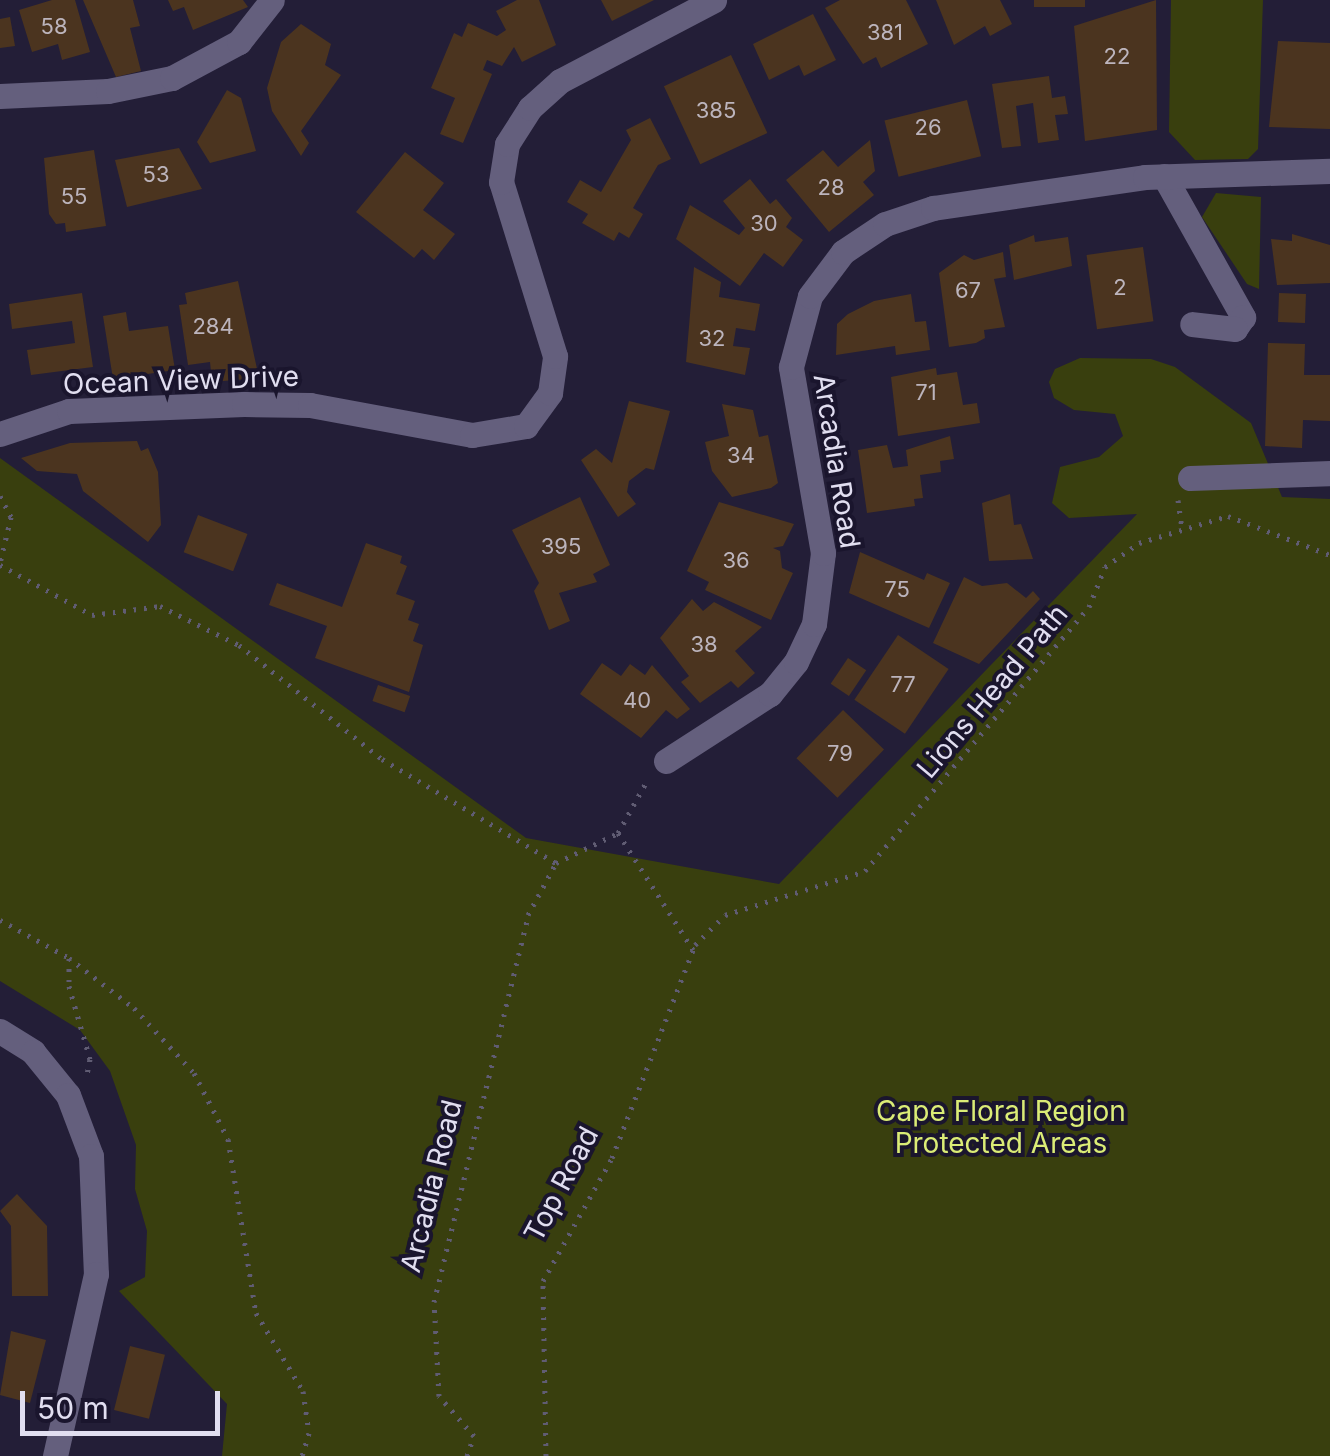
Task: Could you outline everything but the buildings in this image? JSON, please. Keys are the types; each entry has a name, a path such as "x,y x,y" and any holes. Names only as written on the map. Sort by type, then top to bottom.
{"street":[{"path":"0,96 108,92 172,78 239,42 272,0"},
{"name":"Ocean View Drive","path":"0,434 79,410 244,404 310,405 472,435 508,433 530,423 550,392 555,356 503,190 507,144 530,108 560,81 714,0"},
{"name":"Arcadia Road","path":"666,761 762,701 796,662 814,624 823,553 791,368 801,316 833,262 875,229 917,212 1164,176 1330,171"},
{"path":"1164,176 1243,317 1235,329 1192,324"},
{"path":"1190,478 1330,472"},
{"path":"0,1031 33,1052 68,1095 91,1156 98,1247 90,1319 55,1456"}],"path":[{"path":"0,496 11,517 0,564 92,615 160,606 240,646 382,759 556,863 618,833 632,801 666,761"},
{"name":"Lions Head Path","path":"693,950 725,914 865,871 1089,607 1105,567 1139,543 1228,516 1330,555"},
{"path":"618,833 693,950"},
{"name":"Arcadia Road","path":"467,1456 474,1436 439,1396 434,1302 528,915 556,863"},
{"path":"0,920 70,958 174,1046 228,1139 256,1313 303,1391 309,1433 302,1456"},
{"name":"Top Road","path":"546,1456 543,1280 612,1158 693,950"},
{"path":"68,1095 91,1074 68,986 70,958"}],"green space":[{"path":"1171,0 1263,0 1258,149 1248,159 1195,160 1169,132"},
{"path":"1216,193 1261,197 1259,289 1247,284 1202,217"},
{"name":"Cape Floral Region Protected Areas","path":"1080,358 1151,359 1175,367 1251,423 1282,497 1330,499 1330,1456 222,1456 227,1404 119,1291 145,1277 147,1231 135,1189 136,1145 110,1071 80,1030 0,981 0,458 526,838 779,884 1137,514 1069,518 1052,503 1060,467 1099,457 1123,436 1115,414 1074,410 1054,398 1049,382 1055,369"}]}
